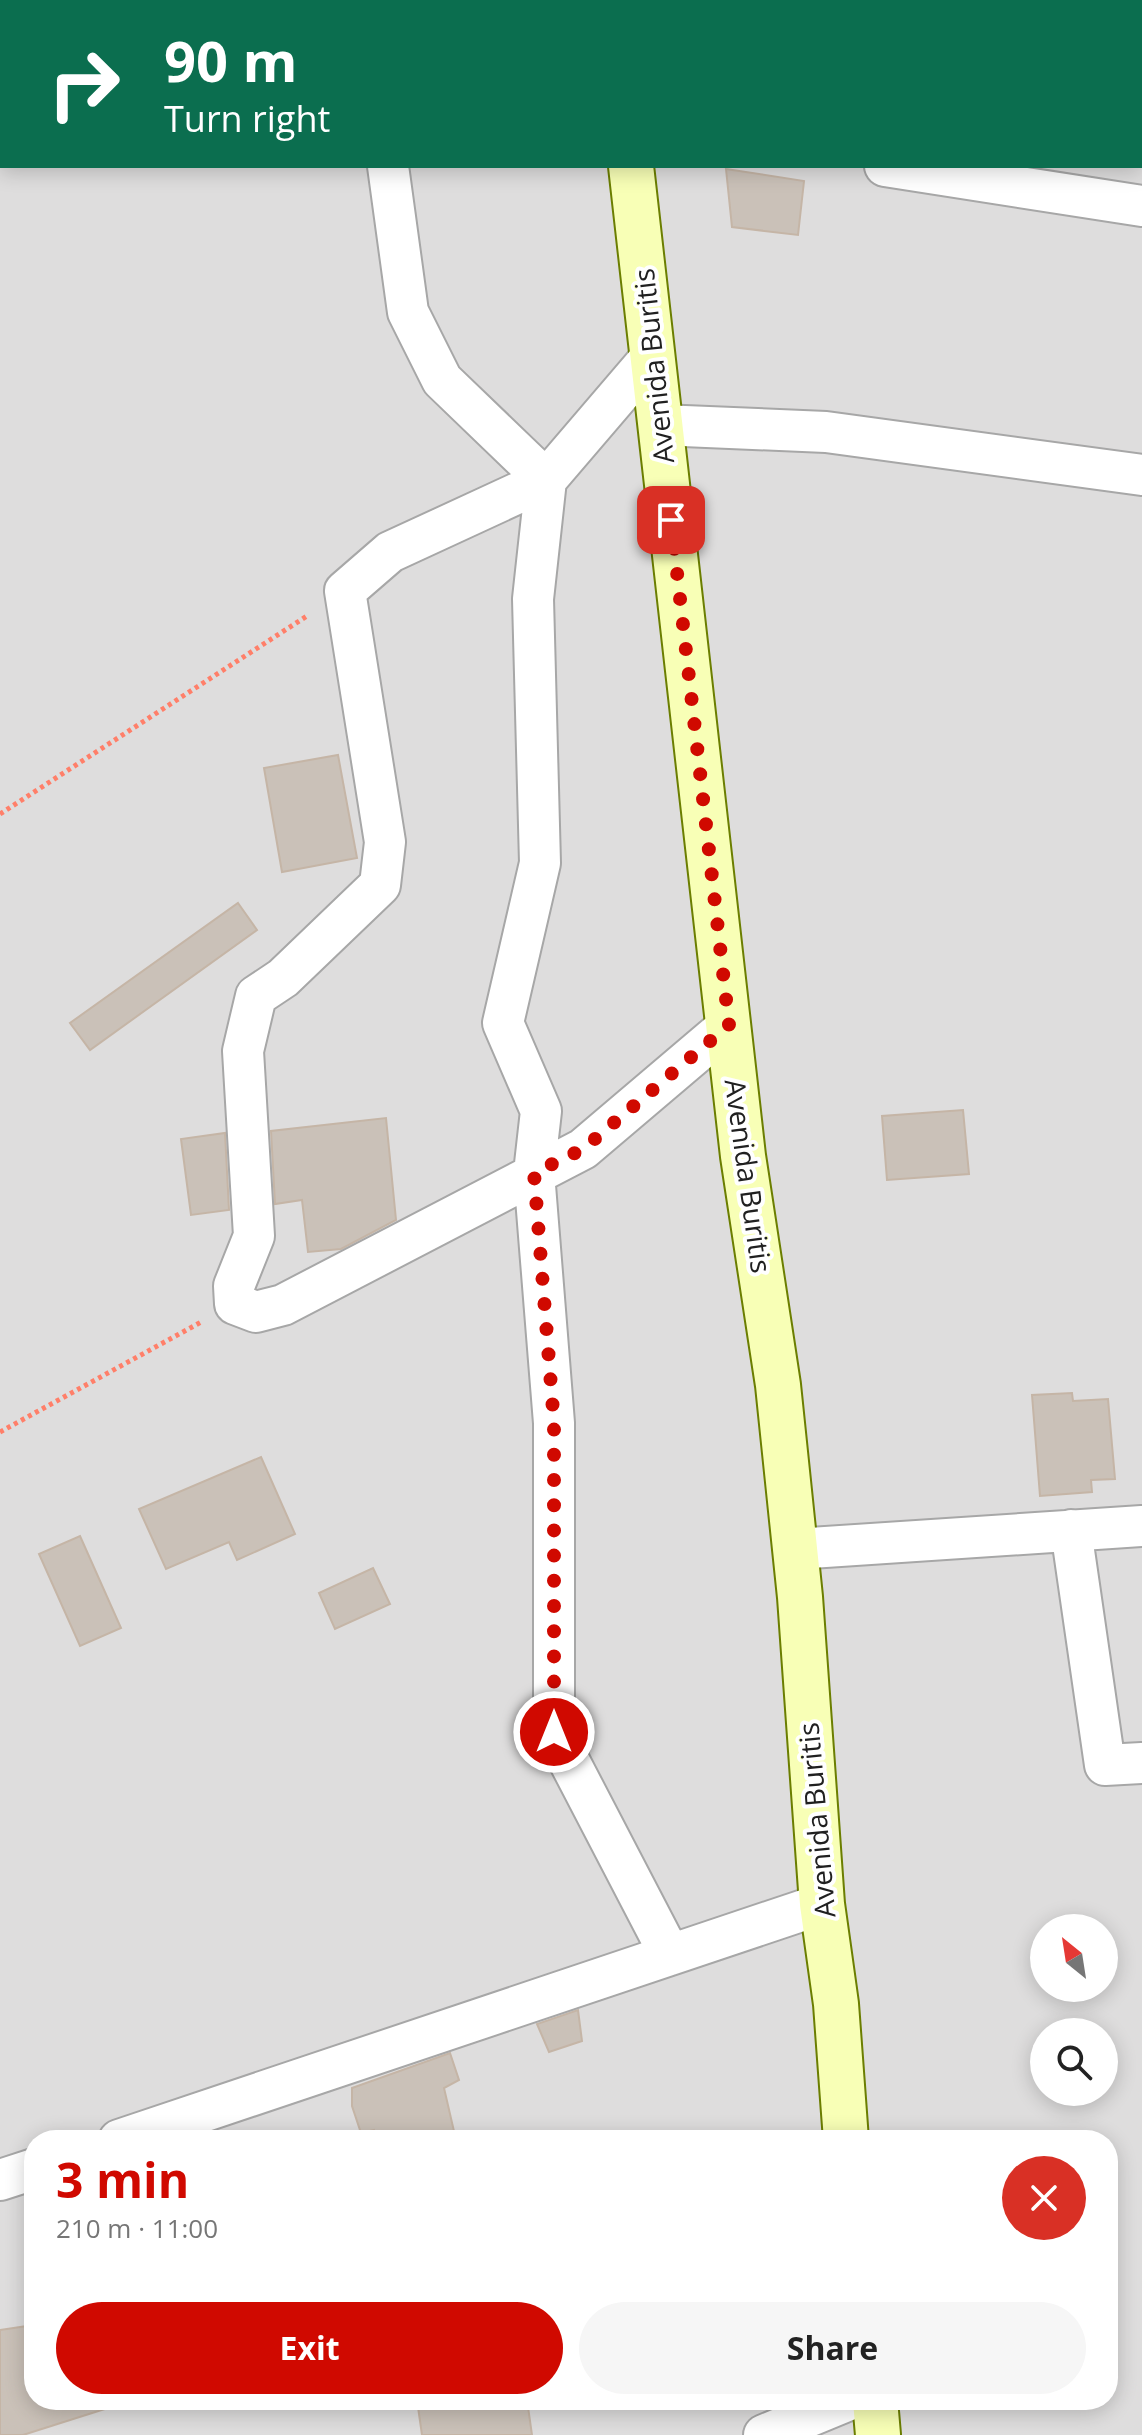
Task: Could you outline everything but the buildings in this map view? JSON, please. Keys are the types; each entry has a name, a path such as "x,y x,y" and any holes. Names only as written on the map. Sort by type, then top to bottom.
{"street":[{"path":"388,168 408,312 442,380 546,480"},
{"name":"Avenida Buritis","path":"631,168 743,1156 778,1385 795,1549 822,1904 836,2004 845,2130"},
{"path":"898,168 1142,206"},
{"path":"653,355 546,480 390,552 345,591 385,842 380,885 283,978 256,996 243,1051 254,1236 234,1286 235,1304 256,1312 283,1305 583,1149 729,1025"},
{"path":"660,425 826,432 1142,475"},
{"path":"546,480 533,599 540,863 503,1023 541,1111 534,1173 554,1423 554,1732 670,1955"},
{"path":"795,1549 1142,1526"},
{"path":"1071,1530 1105,1765 1142,1763"},
{"path":"149,2130 822,1904"},
{"path":"0,2180 24,2172"},
{"path":"764,2435 825,2410"},
{"path":"876,2410 878,2435"}],"path":[{"path":"0,814 345,591"},
{"path":"0,1432 235,1304"}],"shaded area":[{"path":"0,168 1142,168 1142,2435 0,2435"}],"route":[{"path":"554,1732 554,1423 534,1173 583,1149 729,1025 671,520"}]}
